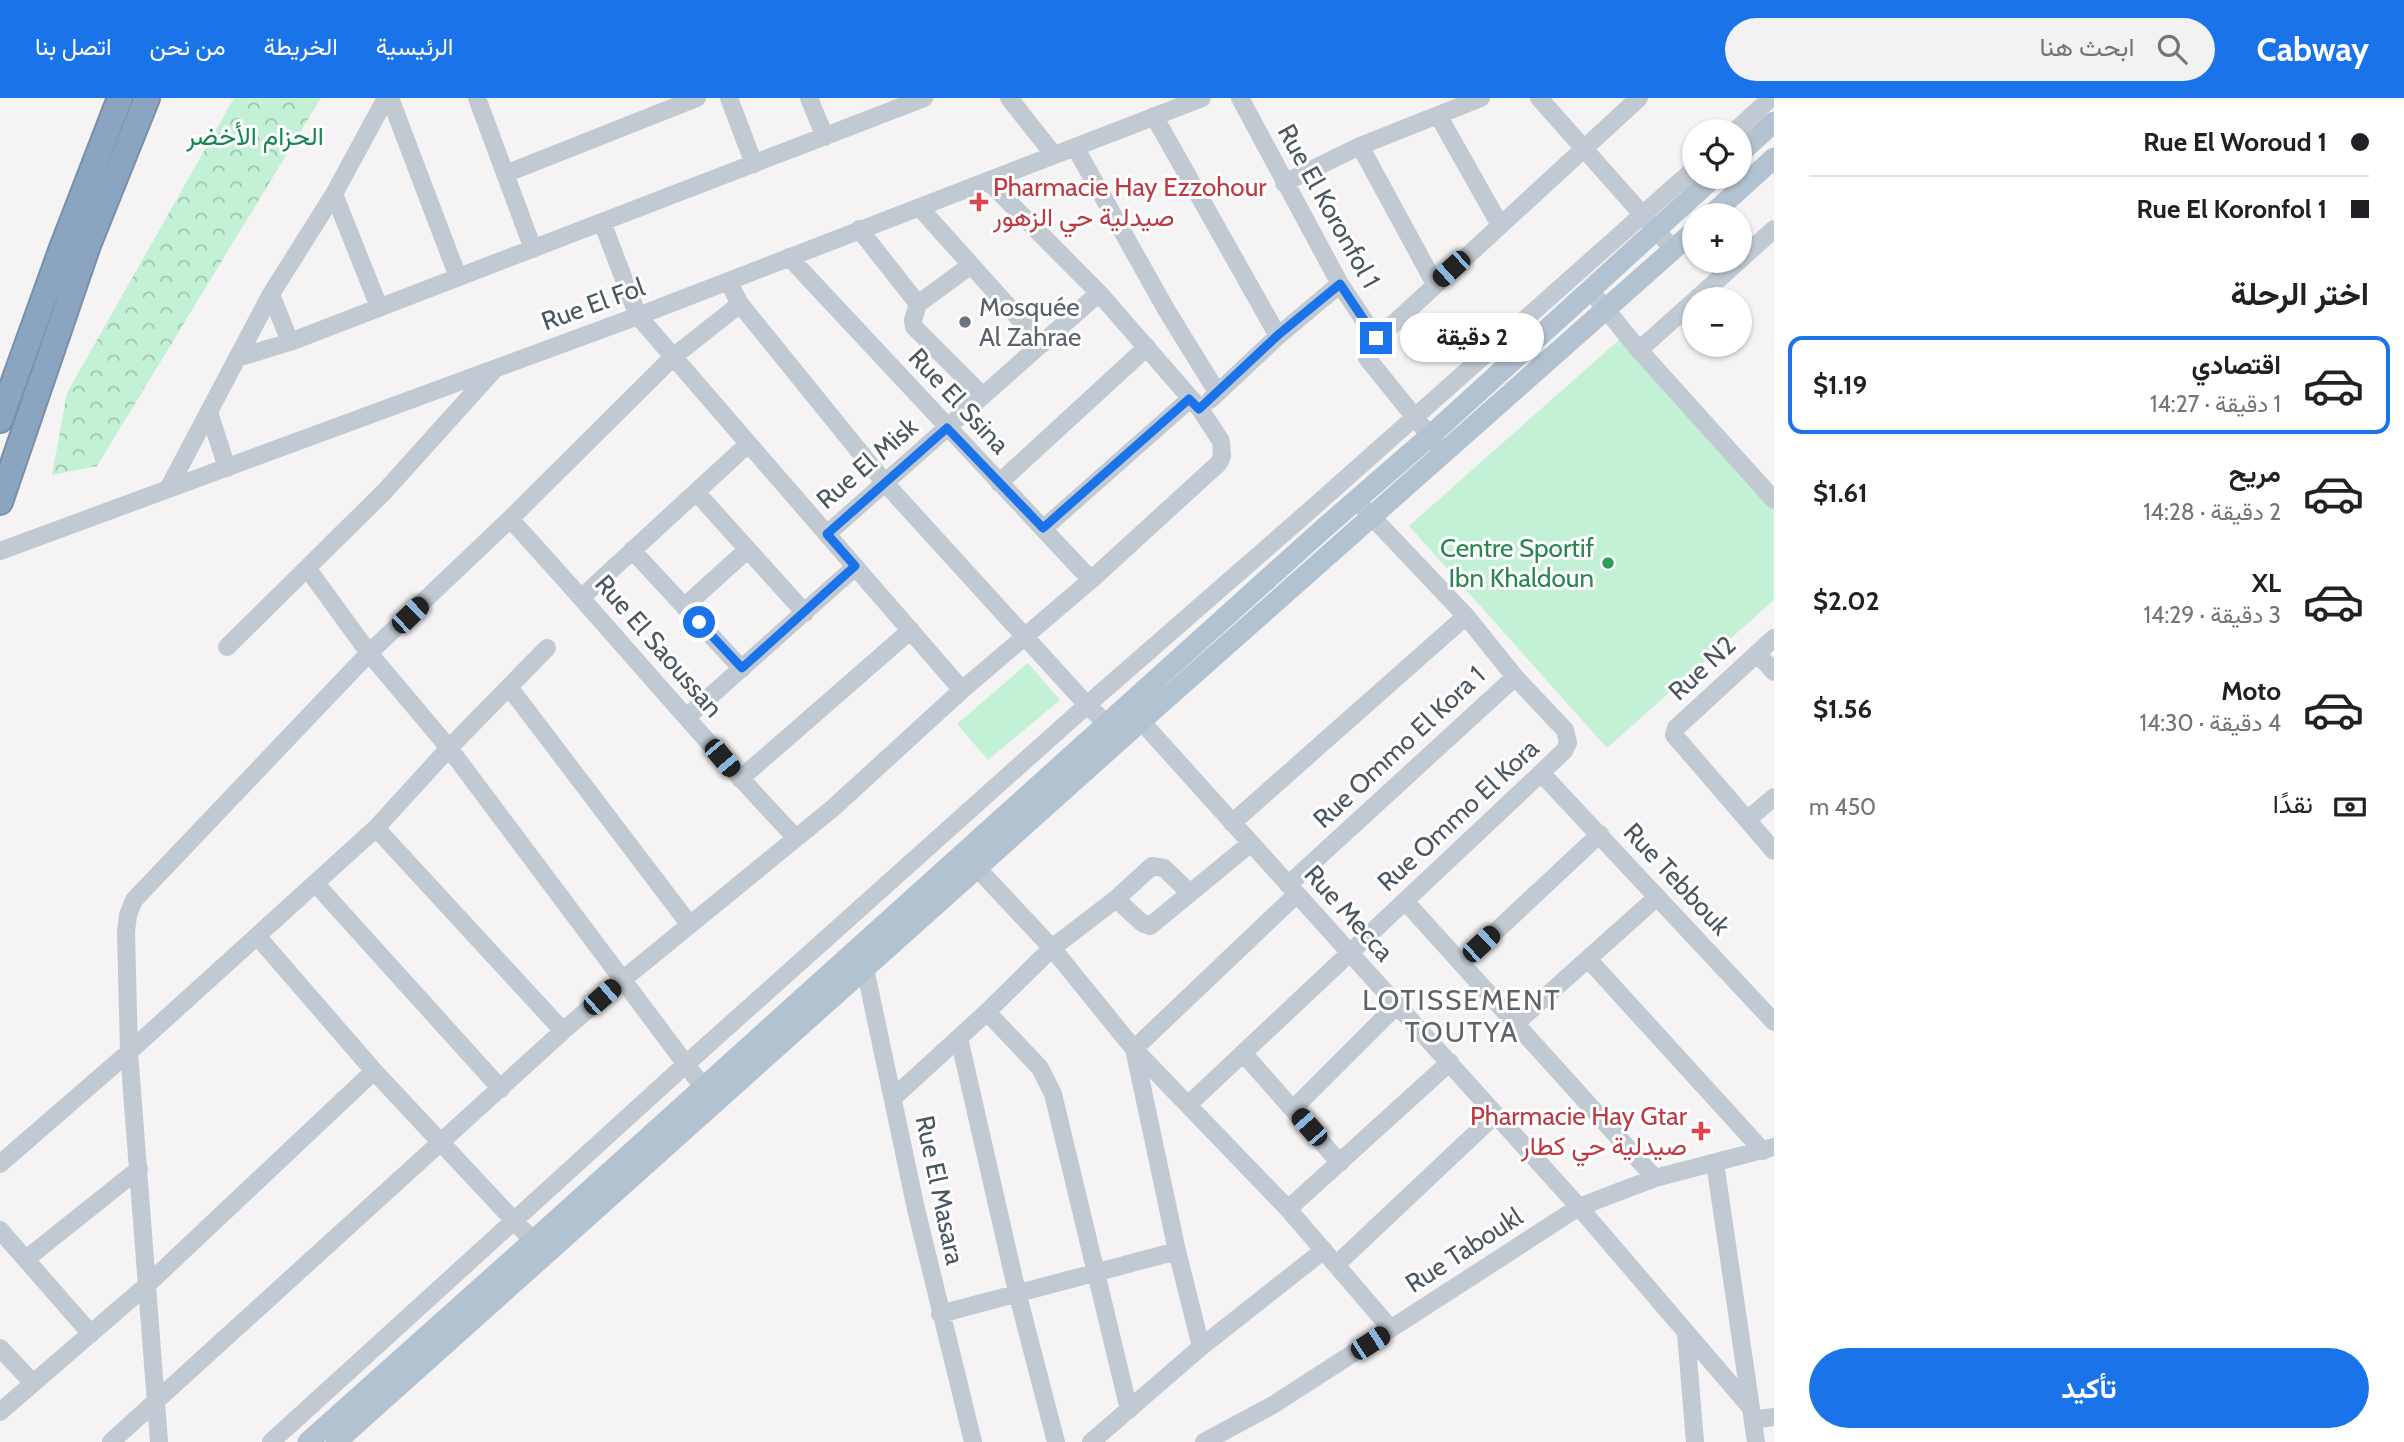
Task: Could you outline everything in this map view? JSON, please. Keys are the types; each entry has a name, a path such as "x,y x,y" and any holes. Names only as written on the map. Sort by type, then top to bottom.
{"highway":[{"path":"0,420 120,98"},
{"path":"0,502 88,245 147,98"}],"main road":[{"path":"1752,142 1774,122"},
{"path":"1724,203 1774,158"},
{"path":"307,1442 703,1087 977,868 1122,739 1134,713 1323,528 1430,436 1590,290 1649,223 1697,189"},
{"path":"336,1442 860,960 1107,724 1134,713 1371,517 1682,241"}],"street":[{"path":"168,489 271,294 334,194 388,98"},
{"path":"388,98 458,278"},
{"path":"505,174 697,98"},
{"path":"729,98 754,164"},
{"path":"809,98 825,137"},
{"path":"237,358 290,342 825,137 901,103 923,98"},
{"path":"1009,98 1054,155"},
{"name":"Rue El Koronfol 1","path":"1240,98 1340,284 1376,338"},
{"path":"1284,183 1360,146 1481,98"},
{"path":"1539,98 1673,249"},
{"path":"1444,452 1413,418 1367,358 1366,349 1639,98"},
{"path":"1748,119 1771,98"},
{"path":"481,99 533,249"},
{"name":"Rue El Fol","path":"0,551 638,316 1194,99"},
{"path":"1438,115 1500,225"},
{"path":"1154,116 1278,335"},
{"path":"1360,146 1434,284"},
{"path":"1075,147 1167,311 1217,392"},
{"path":"111,1442 563,1031 796,838 962,690 1091,580 1219,463 1222,456 1221,441 1194,404 1099,293 988,181"},
{"path":"271,1442 685,1065 1087,705 1413,418 1649,223 1682,183"},
{"path":"334,194 379,307"},
{"path":"920,208 1042,344"},
{"path":"602,222 638,316 962,690"},
{"path":"859,229 918,304"},
{"path":"1752,248 1774,229"},
{"name":"Rue El Ssina","path":"789,257 1091,580"},
{"path":"971,265 918,304 913,320 914,327 983,396"},
{"path":"1709,287 1725,273"},
{"path":"728,281 740,304 885,482 1087,705 1122,739"},
{"path":"1043,528 1194,404 1217,392 1278,335 1340,284"},
{"path":"1590,290 1639,350 1774,500"},
{"name":"Rue El Misk","path":"827,534 1099,293"},
{"path":"271,294 290,342"},
{"path":"159,1442 129,1052 126,932 128,915 134,900 369,653 510,519 673,357 740,304"},
{"path":"1639,350 1682,312"},
{"path":"999,483 1147,347"},
{"path":"227,647 384,492 497,368"},
{"path":"209,412 227,468"},
{"path":"582,597 747,445"},
{"path":"696,492 805,613"},
{"path":"1356,500 1466,616 1515,677"},
{"path":"1308,512 1323,528"},
{"name":"Rue El Saoussan","path":"510,519 582,597 740,779 796,838"},
{"path":"632,550 742,668"},
{"path":"684,607 747,550"},
{"path":"687,717 855,566"},
{"path":"307,568 369,653 449,748 703,1087"},
{"path":"1232,823 1466,616"},
{"path":"740,779 911,629"},
{"name":"Rue N2","path":"1747,820 1674,735 1676,728 1774,638"},
{"path":"0,1164 129,1052 376,828 449,748 547,648"},
{"path":"1757,653 1774,672"},
{"name":"Rue Ommo El Kora","path":"1189,1104 1564,751 1568,743 1565,730 1515,677"},
{"name":"Rue Ommo El Kora 1","path":"1134,1049 1293,890 1515,677"},
{"path":"509,687 690,925"},
{"name":"Rue Mecca","path":"1134,713 1579,1207 1752,1414"},
{"name":"Rue Tebbouk","path":"1541,773 1774,1022"},
{"path":"1774,797 1747,820 1774,851"},
{"path":"376,828 563,1031"},
{"path":"1462,962 1600,834"},
{"path":"1116,899 1142,923 1150,926 1251,843"},
{"path":"894,1097 1052,948 1116,899 1152,866 1164,868 1190,893"},
{"path":"977,868 1052,948 1134,1049 1288,1209 1391,1329"},
{"path":"315,883 501,1089"},
{"path":"1516,1024 1657,897"},
{"path":"1405,901 1655,1178"},
{"path":"257,936 374,1072 533,1241"},
{"path":"1588,959 1768,1149"},
{"name":"Rue El Masara","path":"860,960 894,1097 940,1314 972,1442"},
{"path":"1293,1109 1397,1005"},
{"path":"987,1012 1040,1068 1048,1081 1129,1410"},
{"path":"959,1038 1017,1292 1056,1442"},
{"path":"1134,1049 1177,1251 1201,1347"},
{"path":"1243,1053 1340,1163"},
{"path":"1288,1209 1450,1062"},
{"path":"0,1412 148,1284 374,1072"},
{"path":"1337,1264 1495,1115"},
{"name":"Rue Taboukl","path":"1204,1442 1273,1405 1579,1207 1655,1178 1768,1149"},
{"path":"1715,1163 1756,1442"},
{"path":"26,1259 139,1169"},
{"path":"0,1230 91,1334"},
{"path":"1091,1442 1201,1347 1324,1250"},
{"path":"940,1314 1177,1251"},
{"path":"1686,1333 1695,1442"},
{"path":"0,1348 33,1383"},
{"path":"1752,1414 1774,1417"}],"green space":[{"name":"الحزام الأخضر","path":"234,98 321,98 97,466 52,475 67,393"},
{"name":"Centre Sportif Ibn Khaldoun","path":"1620,339 1774,511 1774,600 1607,748 1409,526"},
{"path":"1028,663 1060,700 988,760 957,724"}],"place":[{"name":"Pharmacie Hay Ezzohour صيدلية حي الزهور","path":"979,202"},
{"name":"Mosquée Al Zahrae","path":"965,322"},
{"name":"Centre Sportif Ibn Khaldoun","path":"1608,563"},
{"name":"Pharmacie Hay Gtar صيدلية حي كطار","path":"1701,1131"}],"district":[{"name":"LOTISSEMENT TOUTYA","path":"1462,1016"}],"route":[{"path":"699,622 742,668 855,566 827,534 947,428 1043,528 1189,399 1199,409 1278,335 1340,284 1376,338"}]}
